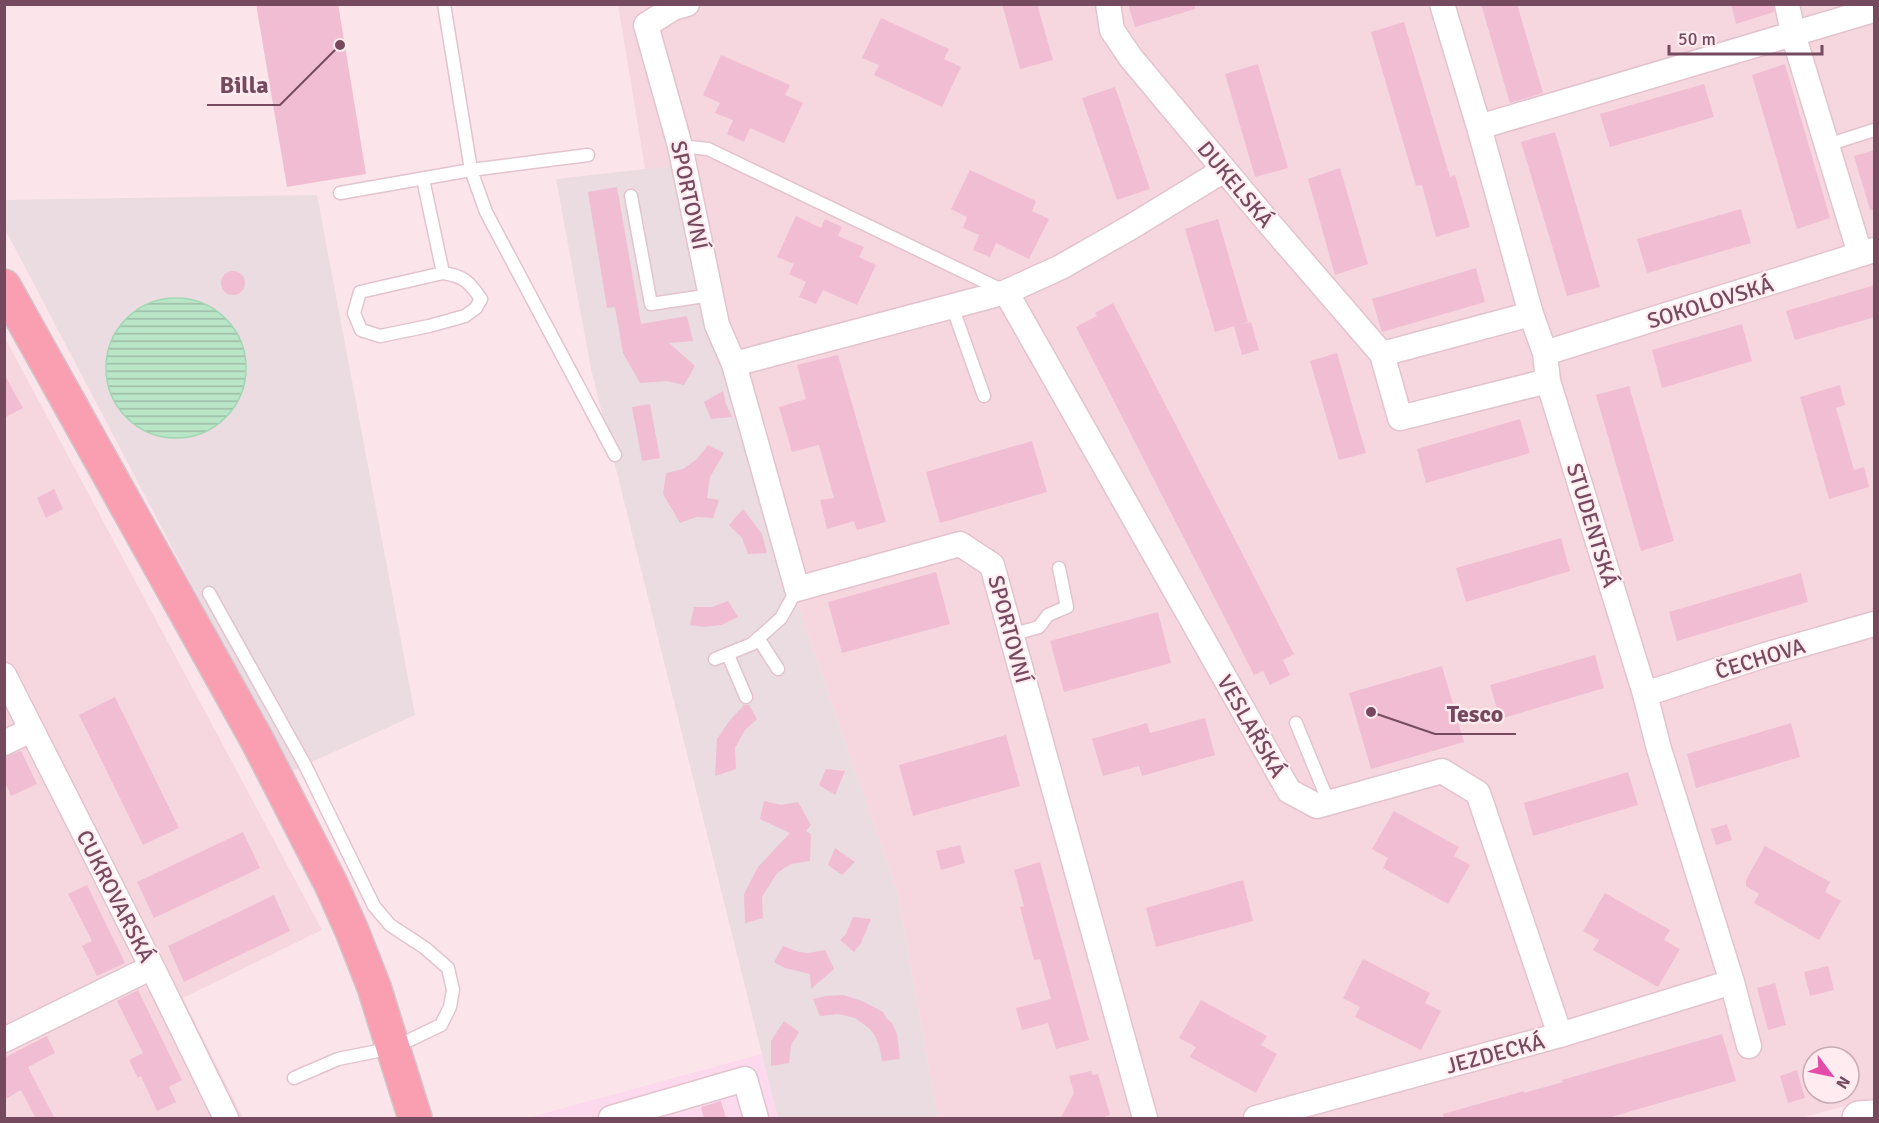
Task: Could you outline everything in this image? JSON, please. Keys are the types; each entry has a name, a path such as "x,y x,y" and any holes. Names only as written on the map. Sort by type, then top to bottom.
{"main road":[{"path":"4,286 308,837 352,931 374,987 416,1119"}],"street":[{"name":"SPORTOVNÍ","path":"687,4 645,15 680,146 717,325 734,364 797,589 960,544 992,565 1145,1119"},
{"name":"DUKELSKÁ","path":"1108,4 1112,30 1131,58 1382,354"},
{"name":"STUDENTSKÁ","path":"1442,4 1531,314 1545,353 1548,381 1732,981 1749,1046"},
{"path":"1787,4 1793,34 1827,145 1867,252"},
{"path":"1479,127 1868,10"},
{"path":"734,364 1006,292 1061,267 1224,170"},
{"name":"SOKOLOVSKÁ","path":"1545,353 1867,252"},
{"name":"VESLAŘSKÁ","path":"1006,292 1289,790 1317,806 1442,771 1478,793 1560,1035"},
{"path":"1531,314 1382,354 1400,418 1548,381"},
{"name":"ČECHOVA","path":"1645,694 1875,624"},
{"name":"CUKROVARSKÁ","path":"4,675 226,1119"},
{"path":"4,743 31,730"},
{"path":"4,1040 152,967"},
{"name":"JEZDECKÁ","path":"1256,1119 1560,1035 1732,981"},
{"path":"611,1119 745,1079 756,1119"},
{"path":"1859,1119 1875,1117"}],"lane":[{"path":"444,4 471,170 486,212 615,455"},
{"path":"1827,145 1875,130"},
{"path":"680,146 708,149 1006,292"},
{"path":"340,193 471,170 588,155"},
{"path":"423,179 442,273"},
{"path":"631,196 651,304 711,295"},
{"path":"442,273 460,276 476,291 481,299 476,308 465,316 380,336 362,330 354,313 360,292 442,273"},
{"path":"952,306 984,396"},
{"path":"1011,635 1039,627 1048,615 1067,607 1059,568"},
{"path":"715,659 752,644 781,618 797,589"},
{"path":"209,593 305,765 374,906 390,925 425,948 448,968 453,990 450,1007 441,1025 393,1048 338,1059 294,1078"},
{"path":"758,638 778,669"},
{"path":"728,655 746,697"},
{"path":"1296,723 1329,803"}],"shaded area":[{"path":"618,5 1874,5 1874,1098 1861,1102 1861,1045 1801,1045 1801,1105 1848,1105 1801,1118 938,1118 898,894 791,585 671,166 645,169"},
{"path":"671,166 791,585 898,894 938,1118 778,1118 591,369 556,179"},
{"path":"317,195 415,715 290,772 5,229 4,200"},
{"path":"176,298 203,303 225,319 241,341 246,368 241,395 225,417 203,433 176,438 149,433 127,417 111,395 106,368 111,341 127,319 149,303"},
{"path":"4,336 322,930 183,998 243,1118 5,1118"},
{"path":"762,1054 778,1118 527,1118"}],"building":[{"path":"256,4 338,4 366,174 287,187"},
{"path":"1002,4 1037,4 1053,60 1020,69"},
{"path":"1128,4 1195,4 1195,9 1135,27"},
{"path":"1481,4 1517,4 1543,93 1510,103"},
{"path":"1731,4 1773,4 1774,12 1736,24"},
{"path":"881,18 949,49 944,59 961,67 942,107 874,75 879,65 862,58"},
{"path":"1404,22 1450,177 1455,175 1470,227 1436,237 1422,185 1416,186 1371,32"},
{"path":"721,55 790,85 785,95 803,103 784,143 750,128 744,142 727,134 733,120 715,113 720,103 703,95"},
{"path":"1258,64 1288,168 1255,177 1225,74"},
{"path":"1785,64 1830,218 1797,229 1752,75"},
{"path":"1704,84 1714,117 1610,147 1600,114"},
{"path":"1115,87 1150,189 1117,200 1082,98"},
{"path":"1555,132 1600,287 1567,296 1521,142"},
{"path":"1875,150 1875,210 1870,210 1854,156"},
{"path":"1340,168 1368,264 1335,275 1308,179"},
{"path":"970,170 1036,201 1032,211 1049,219 1029,259 996,243 990,257 973,250 979,235 963,228 967,217 951,209"},
{"path":"617,187 641,324 687,316 693,341 669,343 695,366 684,385 667,381 640,383 623,353 615,307 607,308 588,192"},
{"path":"1741,209 1751,243 1647,273 1637,239"},
{"path":"796,216 821,228 825,219 842,227 838,236 864,247 859,257 876,265 857,305 823,290 816,304 799,297 806,282 789,274 794,264 777,257"},
{"path":"1218,219 1248,322 1215,332 1185,229"},
{"path":"1476,268 1485,302 1382,332 1372,299"},
{"path":"233,271 242,274 245,283 242,292 233,295 224,292 221,283 224,274"},
{"path":"1875,285 1875,317 1795,340 1786,311"},
{"path":"1113,303 1294,654 1283,660 1290,675 1270,685 1263,671 1254,675 1076,327 1097,316 1095,313"},
{"path":"1251,322 1259,350 1242,355 1234,326"},
{"path":"1742,324 1752,361 1662,388 1652,350"},
{"path":"1337,353 1366,453 1339,460 1310,361"},
{"path":"838,355 886,522 857,530 854,521 827,529 820,500 834,498 819,445 792,452 779,407 806,399 797,365"},
{"path":"4,374 23,408 4,418"},
{"path":"1840,385 1845,405 1836,408 1854,470 1864,467 1869,487 1829,499 1800,397"},
{"path":"1629,386 1674,541 1641,551 1596,395"},
{"path":"723,391 732,417 711,419 704,402"},
{"path":"650,404 660,458 642,461 632,407"},
{"path":"1520,419 1530,453 1426,483 1417,449"},
{"path":"1032,441 1047,492 940,523 926,472"},
{"path":"708,445 724,453 710,477 707,498 719,500 713,518 696,517 680,523 663,494 666,473 683,469 697,459"},
{"path":"54,489 63,509 46,518 37,498"},
{"path":"743,509 762,534 767,553 748,554 742,538 729,525"},
{"path":"1561,538 1570,571 1466,602 1456,568"},
{"path":"936,572 950,624 842,653 828,602"},
{"path":"1801,573 1808,602 1677,641 1669,612"},
{"path":"728,601 738,617 721,625 703,627 690,625 694,607 712,607"},
{"path":"1158,612 1171,663 1064,692 1050,641"},
{"path":"1595,655 1604,688 1500,719 1490,685"},
{"path":"1442,666 1464,742 1371,769 1349,693"},
{"path":"115,697 179,828 143,845 79,715"},
{"path":"744,705 749,705 757,719 745,730 735,748 736,769 715,776 717,739"},
{"path":"1205,718 1215,755 1142,776 1139,766 1103,776 1092,739 1147,723 1150,733"},
{"path":"1791,723 1800,757 1696,788 1687,754"},
{"path":"1006,735 1020,786 913,816 899,765"},
{"path":"21,751 37,784 11,796 4,780 4,757"},
{"path":"826,769 845,771 835,795 819,785"},
{"path":"1628,772 1638,805 1533,836 1524,803"},
{"path":"764,801 781,805 798,802 811,825 806,831 811,834 810,861 791,864 777,873 762,897 763,918 745,923 744,894 758,867 790,833 760,819"},
{"path":"1394,811 1459,847 1454,856 1470,865 1448,904 1383,868 1388,858 1372,849"},
{"path":"1727,824 1732,840 1716,845 1711,829"},
{"path":"243,832 260,868 154,918 137,882"},
{"path":"960,845 965,863 941,870 936,851"},
{"path":"1765,846 1830,882 1825,892 1841,901 1819,940 1754,903 1759,894 1746,886 1746,880"},
{"path":"835,848 855,862 842,875 828,865"},
{"path":"1040,862 1089,1040 1056,1049 1048,1023 1022,1030 1016,1008 1051,999 1040,959 1034,960 1020,907 1024,906 1014,870"},
{"path":"1243,880 1253,921 1156,947 1146,908"},
{"path":"87,885 125,963 97,976 82,946 92,941 68,894"},
{"path":"1605,893 1670,930 1664,940 1680,949 1658,987 1593,950 1599,940 1583,931"},
{"path":"274,895 290,931 184,982 168,946"},
{"path":"853,917 871,919 861,943 854,952 840,940 846,934"},
{"path":"783,946 808,953 825,950 834,969 811,989 810,974 785,968 774,962"},
{"path":"1363,959 1430,993 1425,1003 1441,1011 1421,1050 1355,1017 1360,1007 1343,998"},
{"path":"1828,966 1834,990 1810,996 1804,972"},
{"path":"1775,983 1786,1025 1768,1030 1757,988"},
{"path":"138,990 182,1080 169,1087 176,1102 157,1111 141,1076 138,1078 129,1060 143,1053 117,1001"},
{"path":"843,995 862,1001 883,1012 897,1034 900,1059 882,1061 875,1036 870,1029 855,1018 838,1014 820,1016 813,999"},
{"path":"1201,1000 1267,1036 1261,1045 1277,1054 1256,1093 1190,1057 1196,1047 1179,1038"},
{"path":"784,1021 799,1032 791,1045 789,1063 771,1066 771,1041"},
{"path":"1722,1034 1736,1081 1604,1119 1444,1119 1443,1114 1563,1082 1562,1080"},
{"path":"47,1036 55,1053 28,1067 55,1119 36,1119 21,1090 4,1100 4,1058"},
{"path":"1797,1070 1801,1084 1801,1099 1788,1103 1780,1076"},
{"path":"1091,1071 1093,1075 1098,1074 1110,1115 1097,1119 1060,1119 1074,1093 1069,1076"},
{"path":"721,1101 726,1119 704,1119 701,1107"}],"place":[{"name":"Billa","path":"340,45"},
{"name":"Tesco","path":"1371,712"}]}
